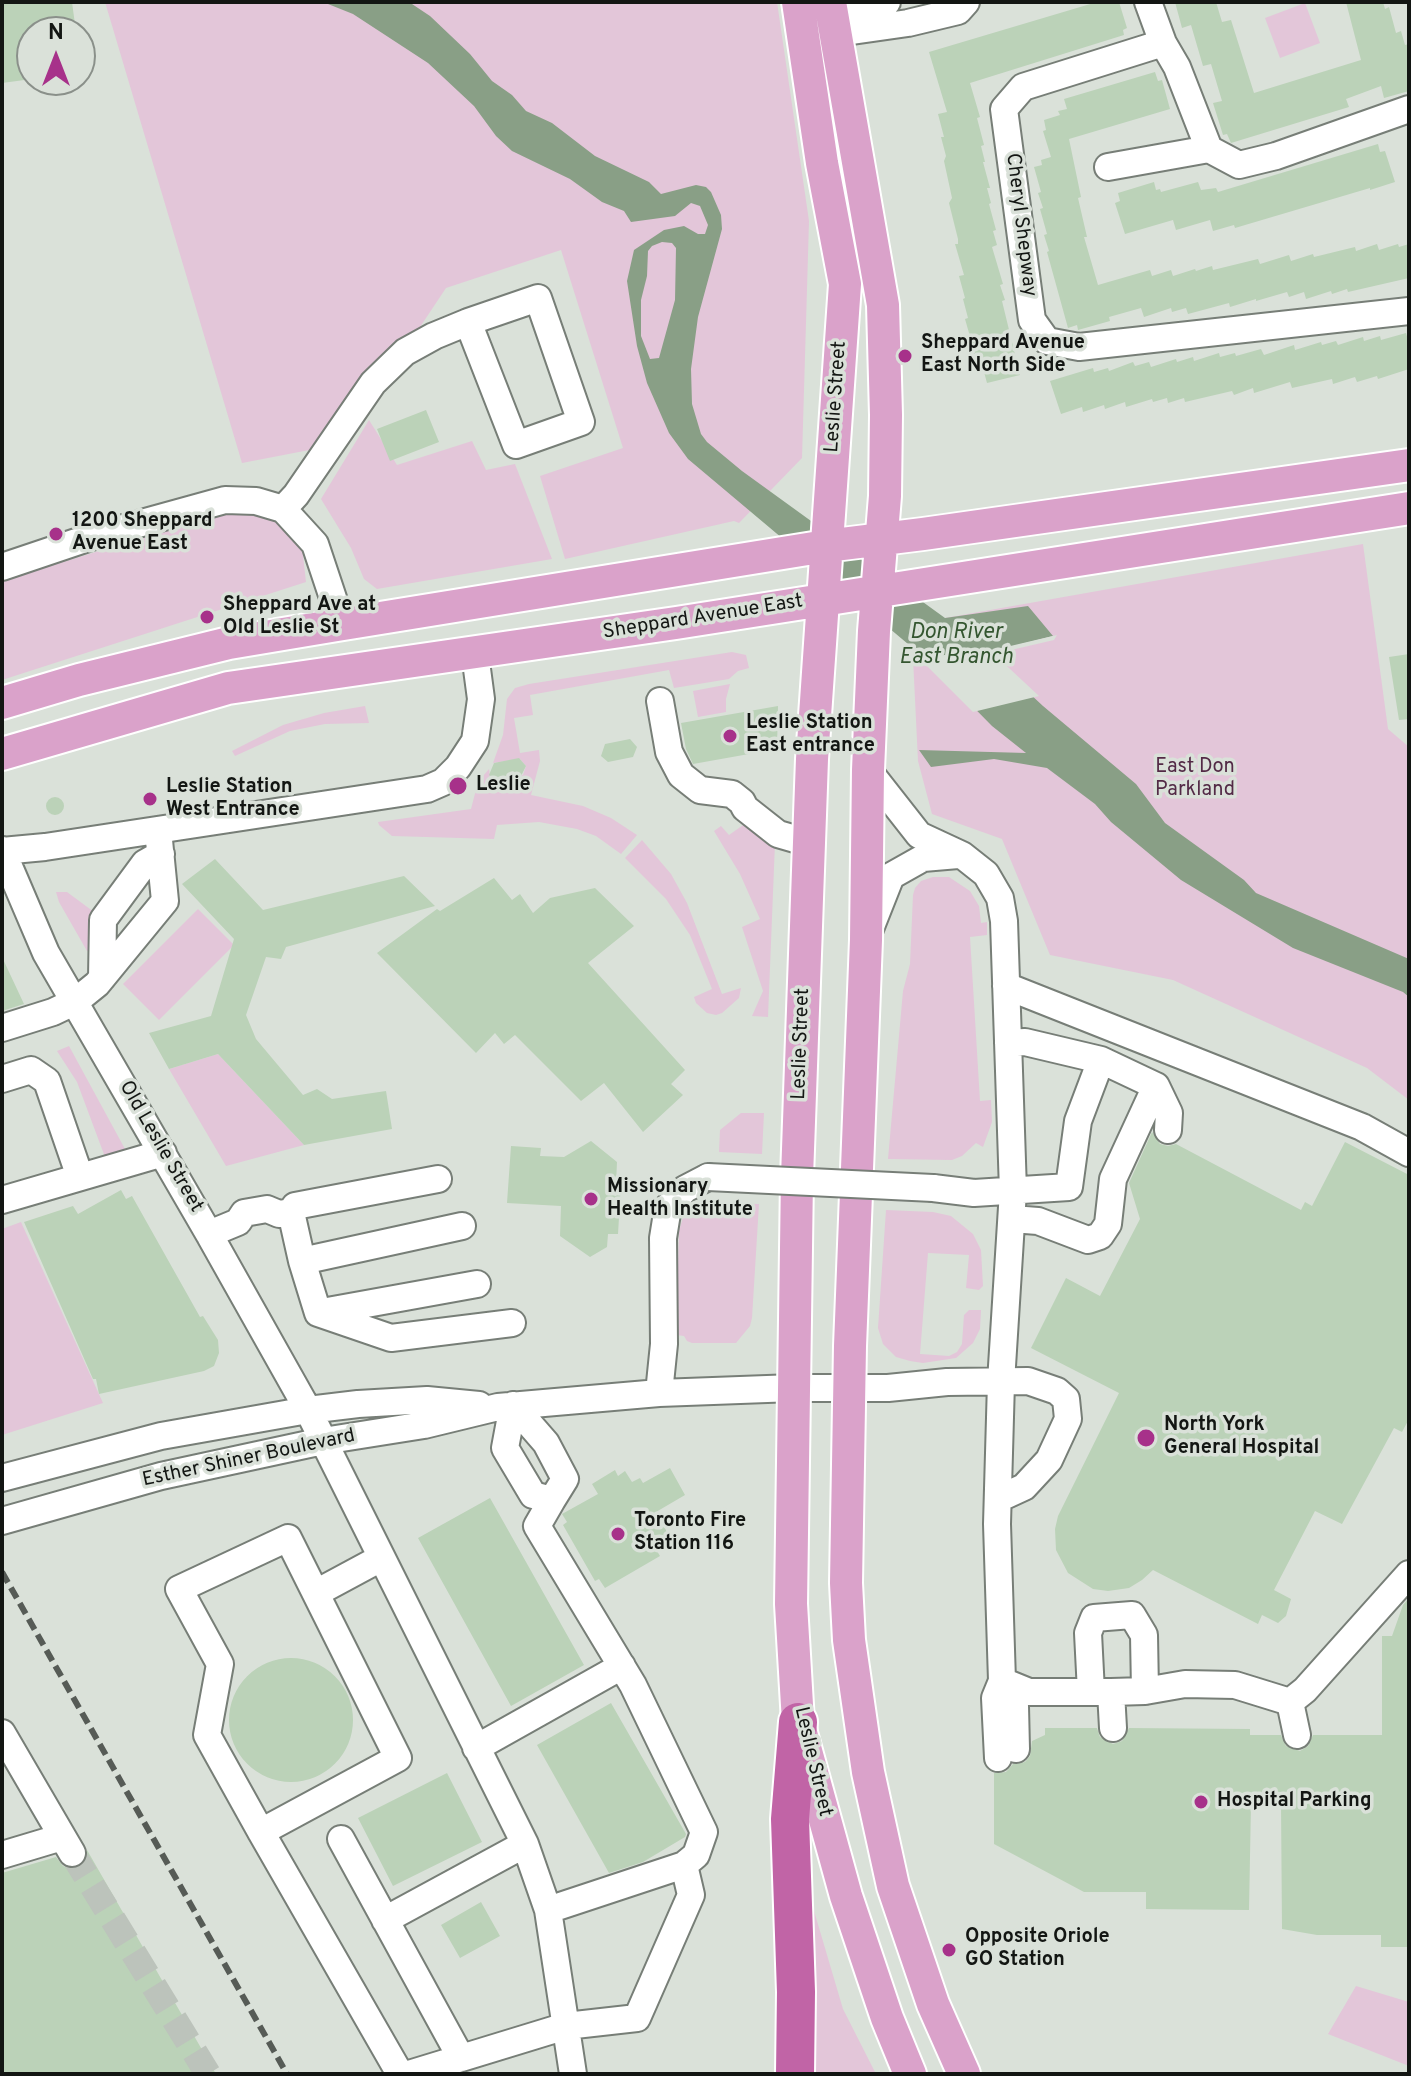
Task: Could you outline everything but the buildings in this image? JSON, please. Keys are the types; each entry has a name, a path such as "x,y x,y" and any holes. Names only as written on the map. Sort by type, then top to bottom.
{"highway":[{"path":"795,2074 796,1992 790,1819 798,1722"}],"main road":[{"path":"816,14 883,305 886,415 868,770 866,940 850,1389 846,1583 849,1640 868,1772 893,1886 933,2004 964,2074"},
{"name":"Leslie Street","path":"816,14 822,163 845,284 822,599 809,843 797,1177 791,1604 798,1722 846,1896 887,2018 910,2074"},
{"path":"2,703 79,680 229,643 826,546 1409,465"},
{"name":"Sheppard Avenue East","path":"2,754 228,688 475,654 1409,508"}],"street":[{"path":"816,14 887,2"},
{"path":"816,14 852,31 908,23 958,11 966,2"},
{"path":"1148,2 1209,149"},
{"name":"Cheryl Shepway","path":"1163,43 1023,87 1004,109 1032,320 1047,341 1079,347 1409,311"},
{"path":"1108,167 1209,149 1239,165 1276,156 1409,109"},
{"path":"283,509 296,495 373,383 405,352 468,322 538,298 581,422 516,445 468,322"},
{"path":"2,567 91,537 225,500 256,501 283,509 315,544 334,601 337,625"},
{"name":"Old Leslie Street","path":"475,654 481,699 479,726 469,753 443,782 427,789 160,842 2,851 46,953 308,1410 525,1844 548,1910 573,2074"},
{"path":"660,701 669,752 681,775 700,790 732,794 778,834 809,843"},
{"path":"868,770 919,835 962,855 986,874 1000,898 1004,921 1013,1191 1001,1382 998,1499 1002,1681 995,1698 1007,1754"},
{"path":"102,978 103,920 160,842"},
{"path":"2,1028 53,1012 76,1001 102,978 165,901 160,842"},
{"path":"866,940 891,876 923,858 962,855"},
{"path":"1006,986 1362,1127 1409,1153"},
{"path":"1008,1043 1025,1042 1101,1060 1156,1086 1169,1113 1168,1130"},
{"path":"659,1393 664,1344 663,1238 668,1207 685,1189 708,1177 933,1188 974,1193 1069,1187 1078,1121 1101,1060"},
{"path":"2,1079 31,1070 47,1081 80,1177"},
{"path":"1012,1219 1038,1221 1088,1240 1100,1236 1108,1224 1113,1179 1156,1086"},
{"path":"2,1200 163,1153"},
{"path":"209,1234 238,1222 248,1227 272,1223 295,1206 438,1179"},
{"path":"285,1213 318,1313"},
{"path":"302,1261 462,1226"},
{"path":"318,1313 477,1284"},
{"path":"318,1313 391,1338 512,1323"},
{"name":"Esther Shiner Boulevard","path":"2,1521 161,1476 506,1406 659,1393 888,1388 947,1382 1028,1381 1057,1391 1066,1399 1068,1419 1049,1460 1024,1487 998,1499"},
{"name":"Esther Shiner Boulevard","path":"2,1478 161,1436 308,1410 427,1400 506,1406"},
{"path":"506,1406 505,1448 533,1495 552,1500"},
{"path":"506,1406 546,1443 565,1479 537,1526 622,1666 704,1832 696,1855 684,1865 548,1910"},
{"path":"261,1832 398,1758 288,1538 179,1589 220,1664 207,1735 261,1832 400,2074"},
{"path":"316,1593 381,1558"},
{"path":"1290,1702 1409,1574"},
{"path":"1113,1728 1101,1692 1088,1633 1094,1618 1132,1615 1144,1635 1154,1689"},
{"path":"476,1748 622,1666"},
{"path":"1002,1681 1029,1692 1101,1692 1185,1684 1235,1685 1290,1702"},
{"path":"1290,1702 1297,1735"},
{"path":"2,1733 67,1845 2,1855"},
{"path":"341,1839 461,2058"},
{"path":"385,1920 525,1844"},
{"path":"409,2074 566,2026 637,2018 691,1895 684,1865"}],"green space":[{"path":"105,2 777,2 809,221 802,458 739,523 734,521 565,559 540,476 623,448 561,250 446,288 414,336 325,447 242,463"},
{"path":"1305,3 1320,43 1280,58 1265,18"},
{"path":"369,420 397,465 472,441 486,470 515,464 552,559 377,589 364,579 351,548 321,499"},
{"path":"228,511 269,515 302,547 306,582 2,680 2,581"},
{"name":"East Don Parkland","path":"1363,544 1388,729 1409,747 1409,1100 1367,1068 1173,980 1050,955 1002,839 932,814 918,761 913,658 945,618"},
{"path":"732,652 746,655 749,668 738,671 729,679 674,688 669,670 530,695 533,715 514,718 520,753 539,750 540,761 531,795 583,806 611,818 637,835 621,854 596,836 539,822 497,825 494,839 392,836 379,825 378,822 471,809 478,782 489,769 490,776 496,781 523,775 526,766 520,759 493,763 503,735 507,699 515,688"},
{"path":"730,684 726,712 698,717 693,691"},
{"path":"365,706 369,723 325,724 290,731 235,756 232,751 283,725 324,713"},
{"path":"746,823 775,843 768,1017 752,1016 763,991 742,927 760,919 740,874 714,831 721,826 729,835"},
{"path":"642,840 671,874 687,903 722,994 741,988 739,998 722,1013 707,1013 696,1003 694,997 712,989 690,935 666,899 625,858"},
{"path":"949,877 970,891 979,906 981,923 987,922 987,935 970,937 980,1101 991,1100 992,1122 983,1147 976,1143 962,1156 952,1160 888,1159 903,991 910,964 913,895 921,881"},
{"path":"56,892 67,892 94,912 88,929 90,950 87,951"},
{"path":"198,909 234,945 159,1020 123,984"},
{"path":"69,1046 125,1149 105,1157 77,1082 57,1051"},
{"path":"218,1054 304,1145 226,1166 169,1069"},
{"path":"741,1113 764,1113 762,1154 719,1152 720,1130"},
{"path":"759,1204 752,1318 750,1326 736,1343 692,1343 684,1336 676,1335 679,1231 684,1214 692,1205"},
{"path":"886,1210 951,1216 973,1234 981,1250 983,1286 979,1290 966,1288 969,1255 928,1253 920,1354 949,1356 957,1352 962,1344 964,1315 969,1310 981,1310 980,1329 973,1343 956,1358 923,1363 910,1361 896,1357 883,1344 878,1328"},
{"path":"21,1222 103,1403 2,1435 2,1229"},
{"path":"804,1877 843,2009 876,2074 815,2074"},
{"path":"1356,1986 1409,2002 1409,2066 1328,2034"}],"water":[{"name":"Don River East Branch","path":"323,2 409,2 430,16 470,54 492,81 512,95 526,111 552,123 595,156 649,182 661,194 696,185 706,187 721,215 722,229 698,317 691,369 692,404 701,434 707,442 742,471 945,618 1028,606 1053,636 986,653 1043,706 1136,784 1165,823 1244,880 1256,893 1409,959 1409,997 1293,948 1181,880 1111,822 1095,804 1047,768 994,759 931,767 919,750 1026,753 992,726 927,660 688,459 669,433 647,383 637,346 627,281 634,250 664,230 684,226 698,234 705,234 708,225 700,206 691,203 675,216 631,222 624,211 602,202 570,179 512,151 496,136 474,106 428,63 353,14","holes":["662,242 672,243 676,248 675,300 659,358 650,359 641,336 641,300 647,276 648,251"]}],"pier":[{"path":"1057,635 1054,640 994,654 1039,696 973,712 918,657 985,652"}],"tunnel":[{"path":"72,1853 208,2074"}],"railway":[{"path":"2,1572 287,2074"}],"place":[{"name":"Sheppard Avenue East North Side","path":"905,356"},
{"name":"1200 Sheppard Avenue East","path":"56,534"},
{"name":"Sheppard Ave at Old Leslie St","path":"207,617"},
{"name":"Leslie Station East entrance","path":"730,736"},
{"name":"Leslie","path":"458,786"},
{"name":"Leslie Station West Entrance","path":"150,799"},
{"name":"Missionary Health Institute","path":"591,1199"},
{"name":"North York General Hospital","path":"1146,1438"},
{"name":"Toronto Fire Station 116","path":"618,1534"},
{"name":"Hospital Parking","path":"1201,1802"},
{"name":"Opposite Oriole GO Station","path":"949,1950"}]}
